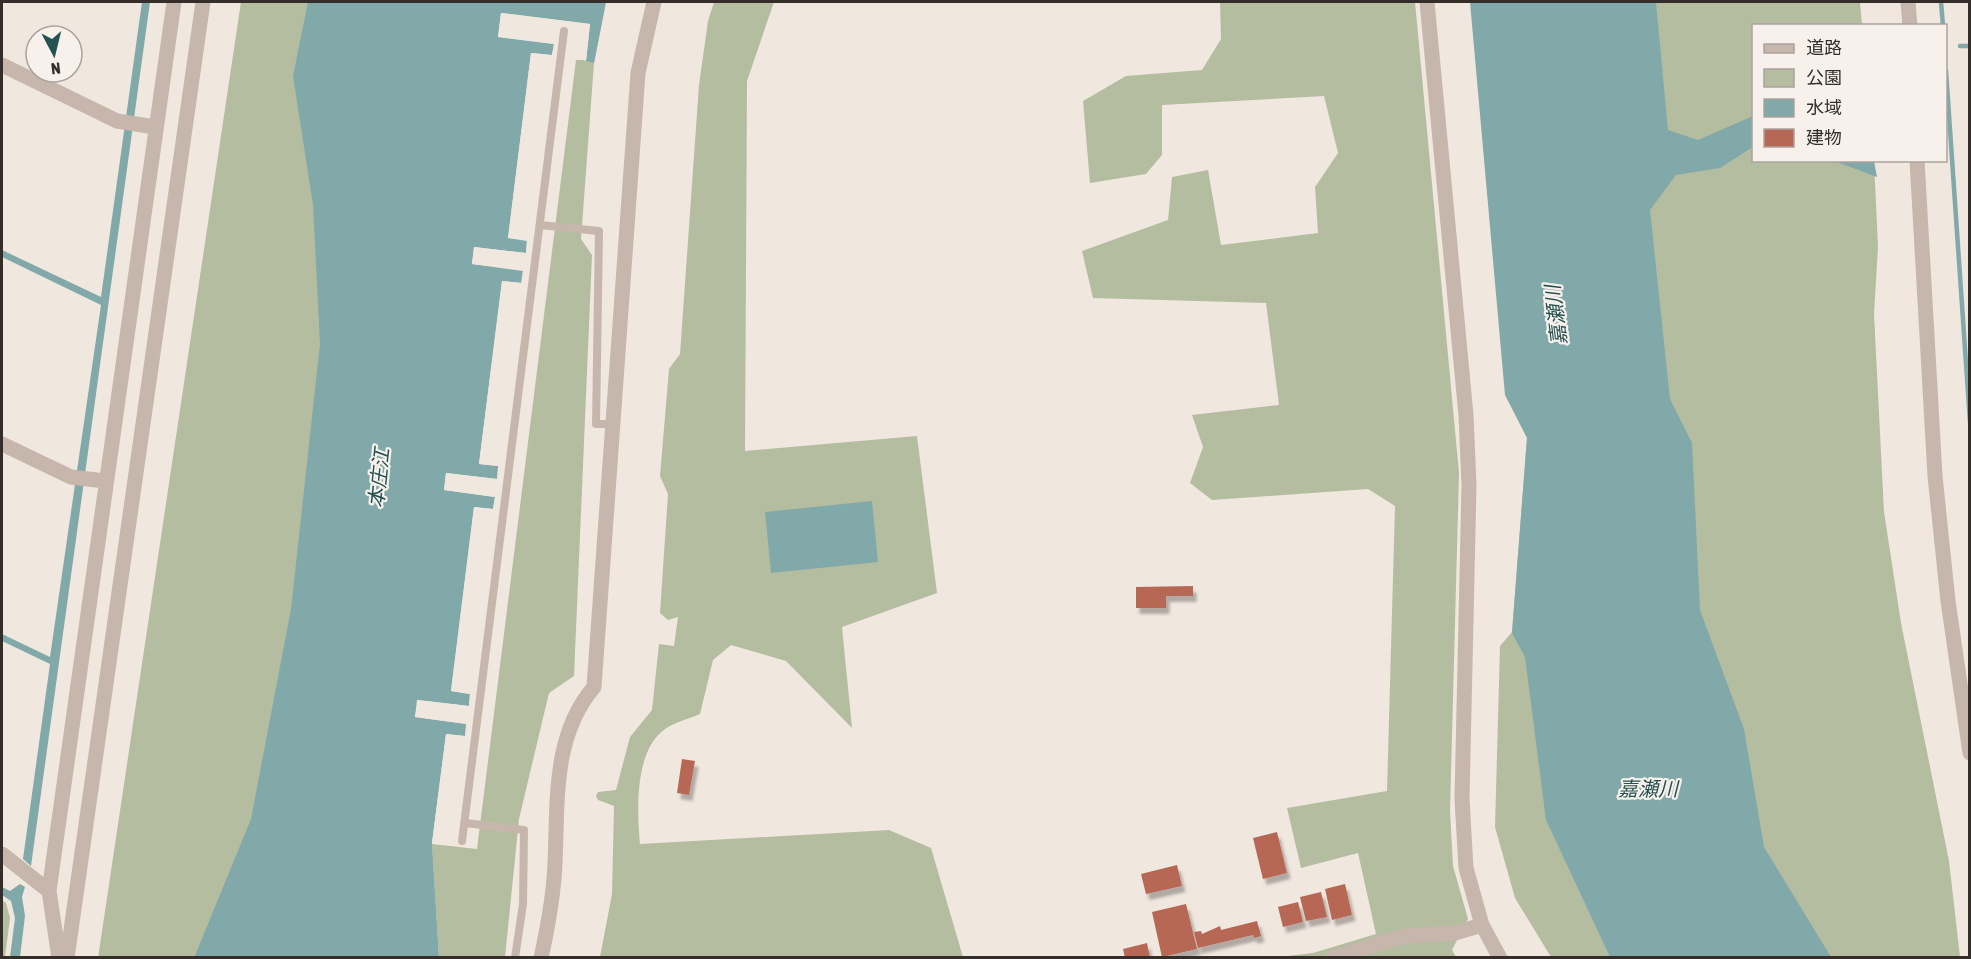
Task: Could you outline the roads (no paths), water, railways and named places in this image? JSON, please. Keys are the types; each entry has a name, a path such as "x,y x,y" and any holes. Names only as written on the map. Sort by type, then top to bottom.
{"street":[{"path":"59,957 49,891 98,480 148,126 174,2"},
{"path":"67,957 202,2"},
{"path":"541,957 552,911 555,807 565,740 573,717 594,687 638,73 654,2"},
{"path":"1427,2 1470,485 1462,799 1466,868 1482,925 1500,957"},
{"path":"1908,2 1910,24"},
{"path":"2,65 117,121 148,126"},
{"path":"1917,162 1935,476 1948,601 1970,753"},
{"path":"2,444 71,477 98,480"},
{"path":"2,854 49,891"},
{"path":"1332,957 1404,936 1455,933 1482,925"}],"lane":[{"path":"462,841 564,31"},
{"path":"540,225 599,231 596,424 606,424"},
{"path":"465,823 524,830 523,904 516,957"}],"water":[{"path":"142,2 150,2 31,866 23,859 50,664 2,641 2,634 50,657 101,305 2,257 2,250 101,297"},
{"name":"本庄江","path":"308,2 606,2 594,63 586,61 590,24 501,13 498,37 554,44 552,55 531,53 508,238 527,240 526,253 474,247 472,264 523,270 522,283 502,281 479,464 499,466 497,479 446,473 444,490 495,497 493,509 474,507 451,691 470,694 469,706 418,700 415,717 467,724 465,736 446,734 432,843 439,957 194,958 251,819 291,609 320,344 313,205 293,76"},
{"name":"嘉瀬川","path":"1470,2 1656,2 1668,130 1698,140 1752,116 1752,148 1720,168 1676,175 1650,210 1670,399 1692,443 1700,610 1744,729 1764,847 1831,957 1610,957 1546,820 1525,657 1512,633 1527,438 1505,395"},
{"path":"1837,162 1874,162 1877,177"},
{"path":"872,501 878,562 771,573 765,512"},
{"path":"20,884 25,887 22,897 25,916 20,957 10,957 15,918 11,901 2,895 2,887 10,891"}],"waterway":[{"path":"1941,2 1943,24"},
{"path":"1960,46 1970,46"},
{"path":"1947,86 1970,422"}]}
